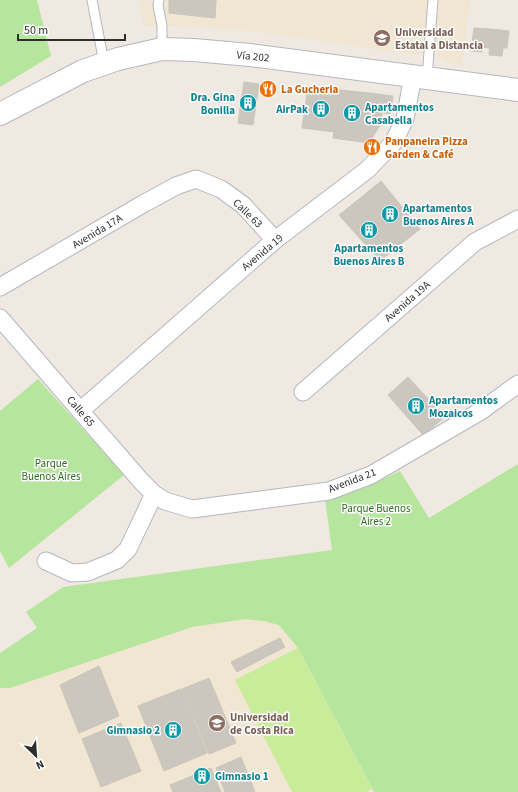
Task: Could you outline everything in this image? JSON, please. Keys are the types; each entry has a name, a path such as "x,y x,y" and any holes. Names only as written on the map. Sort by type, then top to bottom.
{"main road":[{"name":"Vía 202","path":"0,114 83,71 118,59 162,49 250,55 518,90"}],"street":[{"name":"Avenida 19","path":"80,411 275,240 367,170 393,143 420,77"},
{"name":"Calle 63","path":"196,179 221,189 243,205 275,240"},
{"name":"Avenida 17A","path":"0,287 143,204 176,186 196,179"},
{"name":"Avenida 19A","path":"303,392 475,242 518,219"},
{"name":"Calle 65","path":"0,318 141,481 160,498"},
{"name":"Avenida 21","path":"160,498 192,509 329,490 371,475 481,411 518,384"},
{"path":"46,560 72,572 88,572 117,560 128,549 160,498"}],"lane":[{"path":"92,0 104,64"},
{"path":"159,0 162,26 162,49"},
{"path":"420,77 434,0"}],"shaded area":[{"name":"Universidad Estatal a Distancia","path":"139,0 470,0 462,66 445,61 439,56 436,50 429,49 423,49 421,54 417,55 259,32 180,26 143,26"},
{"name":"Universidad de Costa Rica","path":"352,559 467,792 0,792 0,654"}],"green space":[{"path":"0,0 37,0 51,56 0,87"},
{"name":"Parque Buenos Aires","path":"38,379 124,475 9,568 0,551 0,411"},
{"name":"Parque Buenos Aires 2","path":"518,464 518,792 374,792 298,648 279,625 264,621 245,619 192,627 10,688 0,688 0,653 37,628 26,612 63,587 332,550 325,499 362,489 400,471 429,518"},
{"path":"298,648 372,789 367,792 292,792 235,680"}],"building":[{"path":"169,0 216,0 215,18 169,13"},
{"path":"474,28 491,29 489,48 482,47 482,52 471,51"},
{"path":"491,29 509,31 507,48 503,48 502,56 489,55"},
{"name":"Dra. Gina Bonilla","path":"244,82 259,84 253,125 238,123"},
{"name":"AirPak","path":"308,86 340,90 335,132 302,128"},
{"name":"Apartamentos Casabella","path":"340,90 370,93 362,142 333,138"},
{"path":"370,93 393,96 390,114 382,113 379,127 369,143 362,142"},
{"name":"Apartamentos Buenos Aires A","path":"381,181 420,229 401,244 359,199"},
{"name":"Apartamentos Buenos Aires B","path":"359,199 401,244 380,261 339,215"},
{"name":"Apartamentos Mozaicos","path":"408,377 445,417 423,435 388,395"},
{"path":"280,638 285,647 237,672 231,662"},
{"path":"99,666 119,716 79,733 60,685"},
{"path":"209,678 236,743 209,754 182,689"},
{"name":"Gimnasio 2","path":"181,689 207,753 164,771 138,706"},
{"path":"121,723 141,771 101,787 82,739"},
{"path":"241,757 255,792 225,792 216,768"},
{"name":"Gimnasio 1","path":"211,768 221,792 173,792 170,785"}],"place":[{"name":"Universidad Estatal a Distancia","path":"382,38"},
{"name":"La Gucheria","path":"268,89"},
{"name":"Dra. Gina Bonilla","path":"248,103"},
{"name":"AirPak","path":"321,109"},
{"name":"Apartamentos Casabella","path":"352,113"},
{"name":"Panpaneira Pizza Garden & Café","path":"372,147"},
{"name":"Apartamentos Buenos Aires A","path":"390,214"},
{"name":"Apartamentos Buenos Aires B","path":"369,230"},
{"name":"Apartamentos Mozaicos","path":"416,406"},
{"name":"Universidad de Costa Rica","path":"217,723"},
{"name":"Gimnasio 2","path":"173,730"},
{"name":"Gimnasio 1","path":"202,776"}]}
